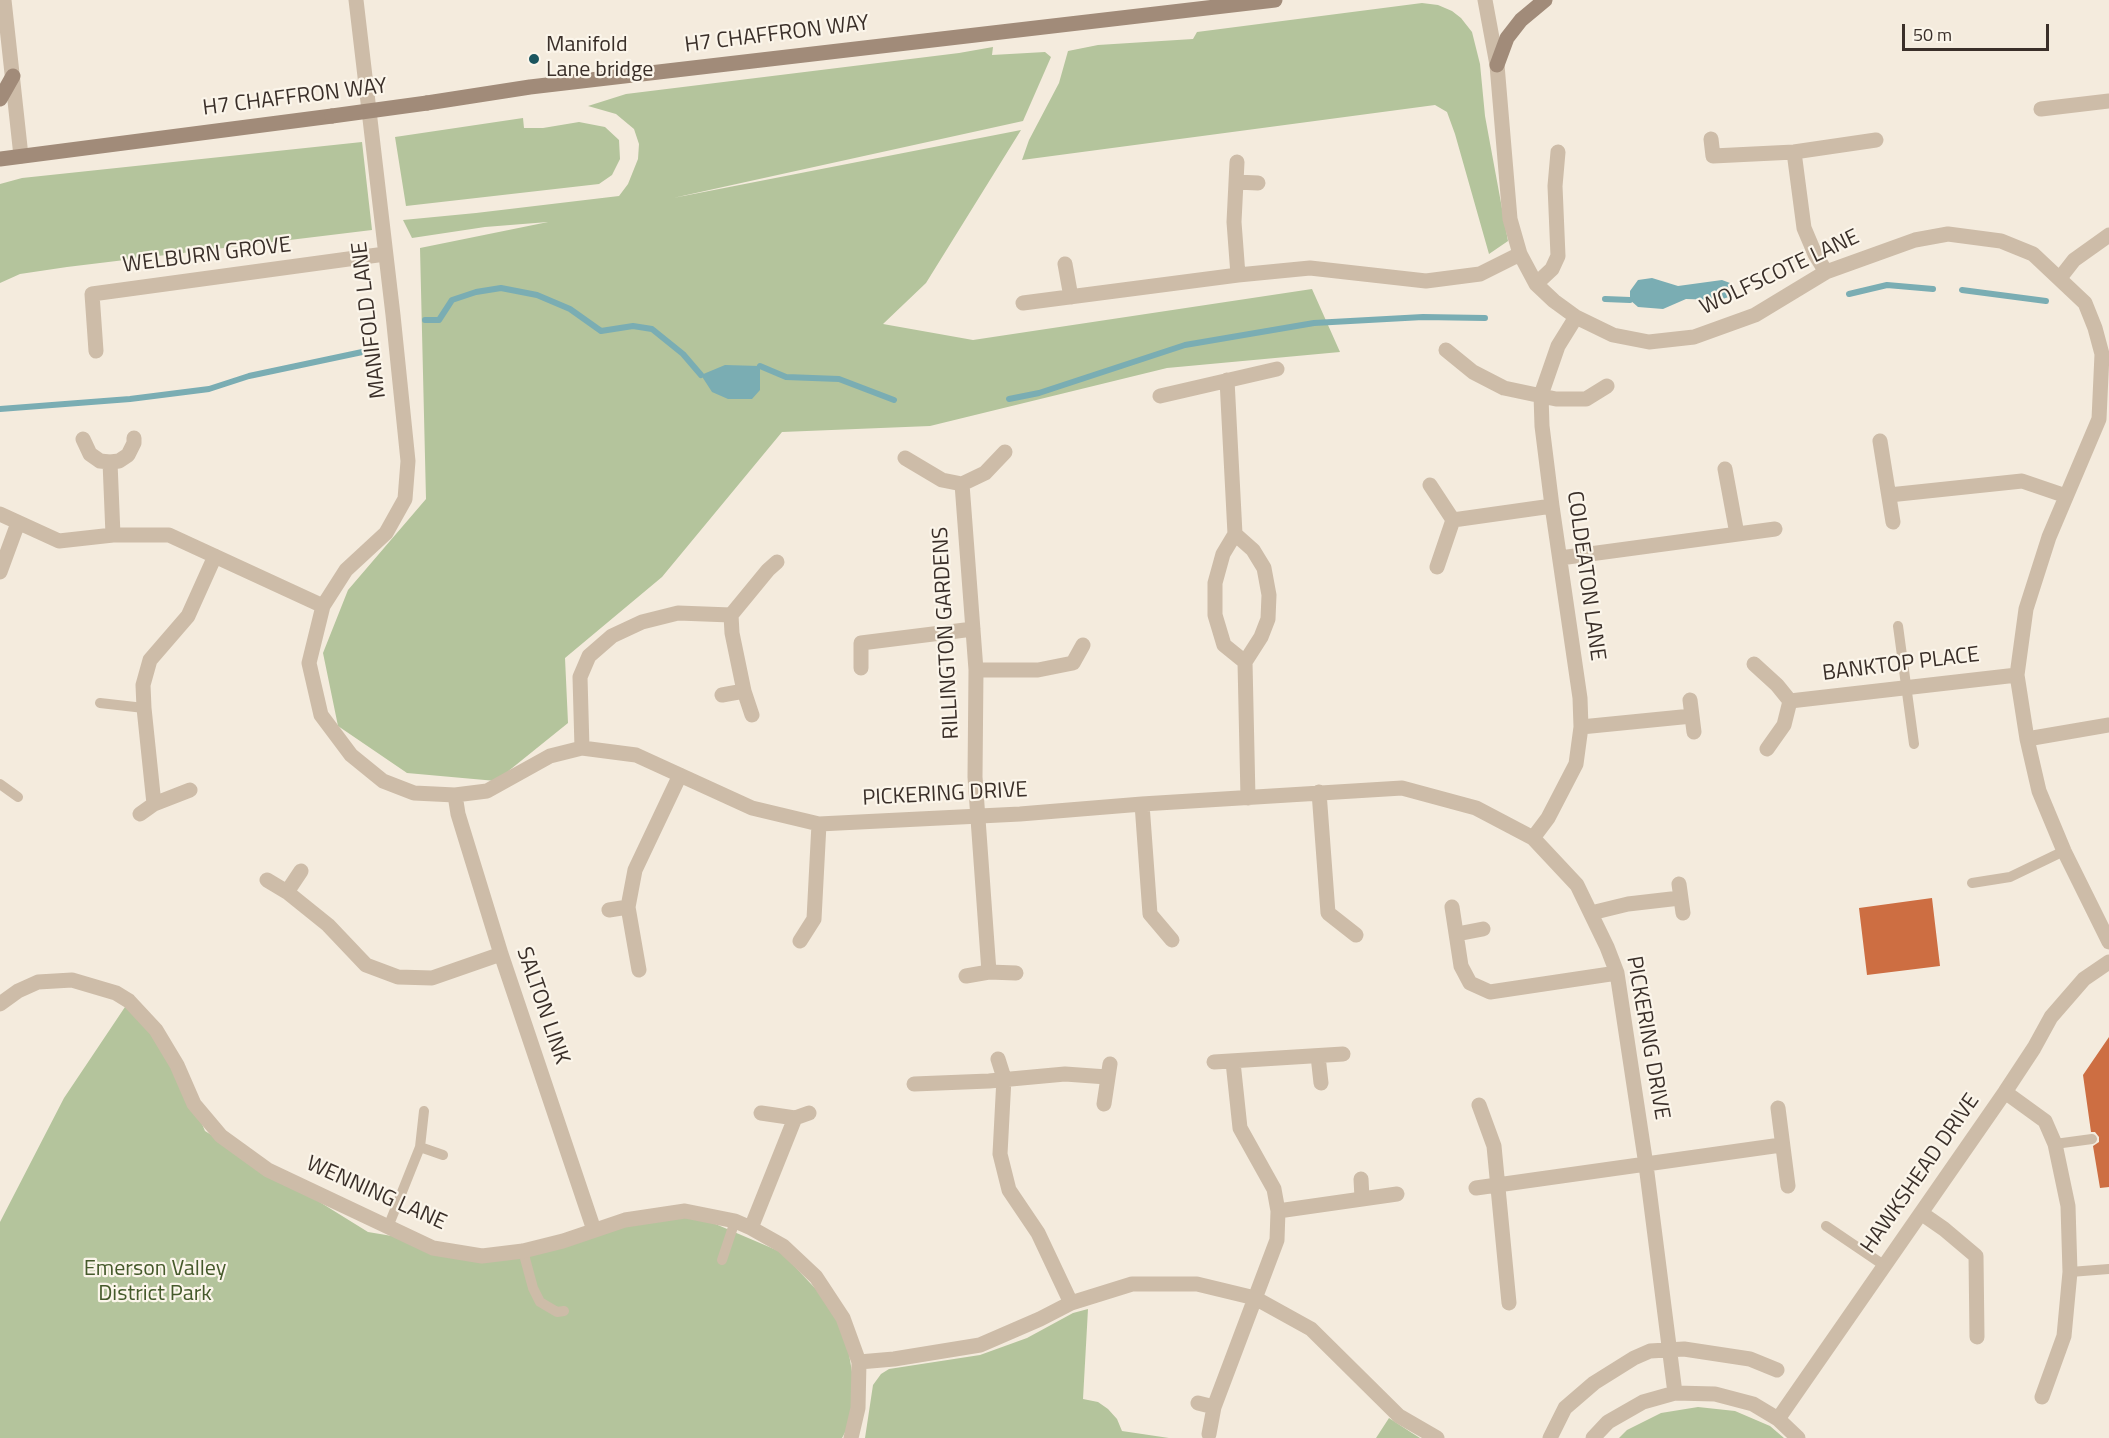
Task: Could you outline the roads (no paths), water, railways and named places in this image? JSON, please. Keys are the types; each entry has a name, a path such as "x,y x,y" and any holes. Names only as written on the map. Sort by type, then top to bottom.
{"street":[{"path":"4,0 21,156"},
{"name":"MANIFOLD LANE","path":"323,606 346,570 386,533 405,499 408,460 356,0"},
{"name":"H7 CHAFFRON WAY","path":"0,159 332,116 530,87 1275,0"},
{"name":"WOLFSCOTE LANE","path":"1485,0 1497,65 1510,219 1520,254 1536,284 1554,301 1576,316 1613,335 1649,342 1694,337 1755,315 1826,272 1915,240 1948,234 2001,241 2033,254 2085,303 2105,353 2099,418 2049,537 2026,609 2018,675 2027,739 2039,791 2064,851 2109,942"},
{"path":"1497,65 1507,38 1521,20 1545,0"},
{"path":"0,99 13,76"},
{"path":"2041,109 2109,101"},
{"path":"1711,139 1713,156 1794,152 1876,140"},
{"path":"1536,284 1552,269 1558,256 1555,214 1558,152"},
{"path":"1794,152 1804,228 1826,272"},
{"path":"1237,162 1234,222 1238,275"},
{"path":"1236,182 1258,183"},
{"path":"2060,278 2074,260 2109,235"},
{"name":"WELBURN GROVE","path":"96,351 92,294 385,254"},
{"path":"1023,303 1310,268 1426,281 1480,274 1520,254"},
{"path":"1065,264 1071,297"},
{"name":"COLDEATON LANE","path":"1533,838 1548,818 1576,764 1581,727 1580,698 1542,426 1541,395 1558,346 1576,316"},
{"path":"1446,350 1473,372 1504,388 1556,399 1586,399 1607,386"},
{"path":"1160,396 1277,369"},
{"path":"1227,380 1235,534 1223,554 1215,583 1215,615 1224,645 1245,662"},
{"path":"83,439 90,454 100,461 110,462 119,460 128,454 134,438"},
{"path":"1880,441 1893,522"},
{"path":"906,458 942,480 962,484 985,473 1005,452"},
{"path":"110,462 114,536"},
{"path":"1725,469 1737,534"},
{"path":"1889,495 2022,481 2066,496"},
{"name":"RILLINGTON GARDENS","path":"962,484 976,670 975,777 989,972"},
{"path":"1430,485 1454,520"},
{"path":"1454,520 1552,506"},
{"path":"0,514 59,541 114,536 169,535 323,606"},
{"path":"1437,567 1454,520"},
{"path":"0,572 18,523"},
{"path":"1560,558 1774,530"},
{"path":"1235,534 1253,550 1264,568 1269,595 1268,619 1261,637 1245,662 1248,798"},
{"path":"154,804 144,708 144,685 150,660 188,616 215,556"},
{"path":"752,715 744,691 732,633 731,615 767,564"},
{"name":"PICKERING DRIVE","path":"323,606 309,663 321,715 351,755 383,781 414,793 455,795 487,791 550,756 582,748 636,755 752,808 819,824 978,816 1402,788 1476,808 1533,838 1577,885 1617,973 1647,1165 1675,1393"},
{"path":"582,748 580,677 589,656 612,636 642,622 678,613 731,615"},
{"path":"861,668 861,643 973,629"},
{"path":"976,670 1038,670 1073,663 1083,645"},
{"path":"1754,664 1777,685 1790,701 1784,725 1767,749"},
{"name":"BANKTOP PLACE","path":"1790,701 2018,675"},
{"path":"722,695 744,691"},
{"path":"1581,727 1693,724 1690,700"},
{"path":"2027,739 2109,725"},
{"path":"639,970 628,907 635,870 680,775"},
{"path":"140,814 154,804 190,790"},
{"path":"1319,792 1328,913 1356,935"},
{"name":"SALTON LINK","path":"455,795 458,814 501,954 594,1230"},
{"path":"1142,804 1150,915 1172,940"},
{"path":"800,941 814,918 819,824"},
{"path":"287,892 301,871"},
{"path":"267,880 287,892 328,925 366,965 398,977 432,978 501,954"},
{"path":"1591,913 1680,891 1683,913"},
{"path":"609,910 628,907"},
{"path":"1452,907 1461,966 1470,983 1490,992 1617,973"},
{"path":"1456,934 1483,929"},
{"name":"HAWKSHEAD DRIVE","path":"1778,1419 2005,1092 2051,1017 2084,979 2109,962"},
{"path":"966,976 989,972 1016,973"},
{"name":"WENNING LANE","path":"0,1004 18,991 38,982 72,980 116,993 129,1001 156,1030 177,1065 194,1104 221,1136 259,1164 433,1248 482,1256 524,1251 626,1220 685,1211 735,1221 752,1228 783,1246 816,1277 843,1318 859,1362"},
{"path":"1214,1062 1343,1054"},
{"path":"1318,1056 1321,1083"},
{"path":"998,1059 1004,1078 1000,1154 1009,1190 1038,1233 1071,1303"},
{"path":"1209,1434 1214,1407 1277,1240 1278,1211 1274,1189 1240,1128 1233,1062"},
{"path":"914,1084 1109,1071 1104,1104"},
{"path":"2005,1092 2045,1121 2055,1144 2068,1206 2070,1272 2064,1336 2042,1397"},
{"path":"1479,1105 1494,1146 1509,1303"},
{"path":"1778,1108 1788,1185"},
{"path":"752,1228 802,1115 761,1113"},
{"path":"1476,1188 1781,1144"},
{"path":"1361,1179 1362,1198"},
{"path":"1278,1211 1397,1194"},
{"path":"1921,1213 1976,1256 1977,1337"},
{"path":"851,1438 858,1408 859,1362 894,1359 980,1345 1071,1303 1132,1284 1197,1284 1255,1298 1311,1329 1399,1416 1437,1438"},
{"path":"1550,1438 1565,1408 1594,1383 1634,1358 1650,1351 1684,1349 1750,1359 1777,1370"},
{"path":"1593,1438 1608,1422 1643,1402 1675,1393 1715,1394 1753,1404 1778,1419 1798,1438"},
{"path":"1198,1403 1214,1407"}],"lane":[{"path":"1898,626 1914,744"},
{"path":"100,703 144,708"},
{"path":"0,784 18,797"},
{"path":"1972,883 2010,877 2064,851"},
{"path":"388,1227 420,1147 424,1112"},
{"path":"2055,1144 2092,1139"},
{"path":"420,1147 443,1155"},
{"path":"722,1260 735,1221"},
{"path":"1826,1226 1885,1266"},
{"path":"524,1251 533,1288 540,1302 557,1312 564,1311"},
{"path":"2070,1272 2109,1269"}],"water":[{"path":"1652,278 1678,286 1722,280 1730,283 1732,290 1729,297 1719,300 1686,299 1663,309 1638,307 1630,300 1630,291 1638,280"},
{"path":"725,365 760,366 760,390 752,399 728,399 712,392 701,375"}],"waterway":[{"path":"1849,294 1887,285 1933,289"},
{"path":"425,320 439,320 452,300 476,292 501,288 537,295 570,309 601,331 633,326 652,329 683,354 701,375"},
{"path":"1962,290 2046,301"},
{"path":"1605,299 1630,300"},
{"path":"1009,399 1039,393 1185,345 1314,323 1423,317 1485,318"},
{"path":"0,409 130,399 209,389 249,376 367,351"},
{"path":"760,366 786,377 839,379 894,400"}],"place":[{"name":"Manifold Lane bridge","path":"534,59"}],"park label":[{"name":"Emerson Valley District Park","path":"155,1282"}]}
